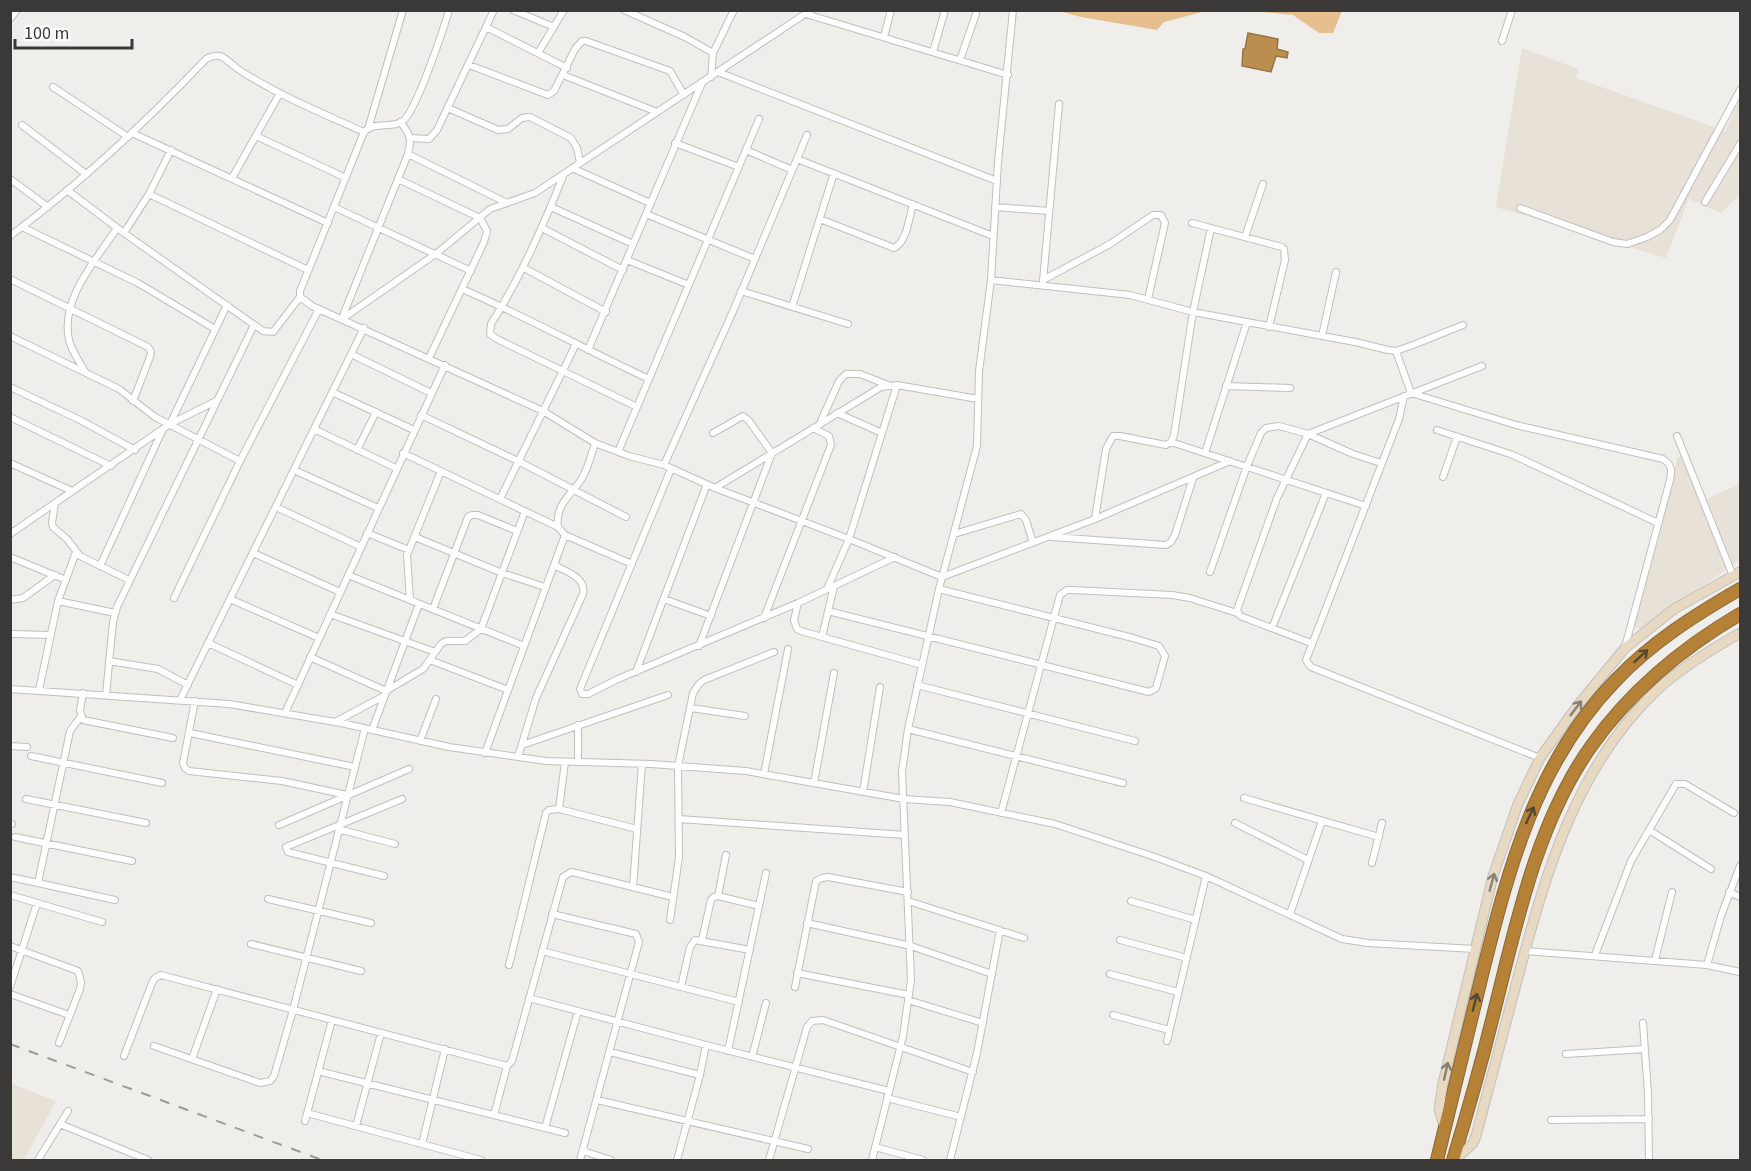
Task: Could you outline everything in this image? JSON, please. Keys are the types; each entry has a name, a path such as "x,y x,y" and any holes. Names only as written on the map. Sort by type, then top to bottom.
{"highway":[{"path":"1437,1161 1510,869 1522,831 1559,756 1614,681 1643,653 1677,627 1740,589"},
{"path":"1454,1161 1510,947 1538,855 1571,780 1591,746 1616,714 1642,687 1669,661 1693,643 1740,614"}],"street":[{"path":"10,19 17,10"},
{"path":"67,190 254,325 263,331 273,332 300,297 308,270 366,130 404,10"},
{"path":"366,130 372,126 405,120 415,103 449,10"},
{"path":"411,138 424,139 434,136 494,10"},
{"path":"513,10 554,27"},
{"path":"538,53 564,10"},
{"path":"624,10 685,37 713,53"},
{"path":"711,77 713,53 734,10"},
{"path":"884,37 891,10"},
{"path":"933,52 945,10"},
{"path":"872,1161 900,1047 908,997 910,946 902,772 908,729 939,589 977,446 979,371 991,280 997,181 1014,10"},
{"path":"1503,41 1512,10"},
{"path":"342,319 437,254 490,208 535,193 809,12 1008,75"},
{"path":"960,60 976,14"},
{"path":"486,27 567,68"},
{"path":"469,64 548,95 555,91 578,44 586,41 594,42 670,71 684,94"},
{"path":"10,236 48,207 130,135 206,59 213,55 223,56 241,72 280,93 366,130"},
{"path":"718,72 997,181"},
{"path":"562,75 657,112"},
{"path":"588,350 702,83"},
{"path":"53,87 130,135 171,150 328,223"},
{"path":"1520,208 1613,242 1634,243 1647,237 1660,230 1676,212 1740,90"},
{"path":"232,178 280,93"},
{"path":"1043,282 1059,104"},
{"path":"448,108 498,130 508,129 522,118 530,117 571,138 577,148 580,163"},
{"path":"618,452 759,119"},
{"path":"342,319 408,154 411,138 400,122"},
{"path":"22,125 86,174"},
{"path":"664,465 807,135"},
{"path":"256,136 346,178"},
{"path":"675,143 739,167"},
{"path":"1705,202 1740,144"},
{"path":"124,233 149,194 171,150"},
{"path":"746,150 792,170"},
{"path":"408,154 507,203"},
{"path":"1732,157 1740,161"},
{"path":"797,159 993,236"},
{"path":"572,168 650,203"},
{"path":"564,173 524,268 491,324 490,333 637,407"},
{"path":"792,307 834,173"},
{"path":"10,179 48,207"},
{"path":"398,179 480,218 486,226 487,235 429,358"},
{"path":"1245,237 1263,184"},
{"path":"149,194 308,270"},
{"path":"820,219 894,248 903,239 913,204"},
{"path":"334,207 379,226 471,271"},
{"path":"551,207 633,244"},
{"path":"995,207 1049,212"},
{"path":"645,214 755,258"},
{"path":"1043,282 1158,214 1165,223 1148,299"},
{"path":"1192,223 1282,247 1286,252 1269,327"},
{"path":"22,227 138,283 215,329"},
{"path":"87,373 69,342 67,323 78,287 117,228"},
{"path":"542,228 623,270"},
{"path":"1095,519 1106,449 1113,436 1166,445 1171,442 1174,435 1193,312 1211,228"},
{"path":"627,260 689,285"},
{"path":"524,268 606,312"},
{"path":"1322,336 1336,272"},
{"path":"10,279 148,347 151,351 150,357 133,401"},
{"path":"991,280 1043,282 1117,292 1193,312 1396,351 1463,325"},
{"path":"462,289 502,306 649,379"},
{"path":"741,291 848,324"},
{"path":"300,297 319,309 543,411 595,444 664,465 715,488 849,538 942,577 1095,519 1230,461"},
{"path":"170,424 227,305"},
{"path":"174,598 240,460 319,309"},
{"path":"1205,453 1247,322"},
{"path":"106,695 115,613 254,325"},
{"path":"180,700 364,328"},
{"path":"10,336 119,389 142,409 240,460"},
{"path":"500,499 576,344"},
{"path":"1396,351 1411,393"},
{"path":"351,354 431,393"},
{"path":"285,713 445,365"},
{"path":"1237,613 1270,517 1308,434 1482,366"},
{"path":"820,423 840,381 846,374 860,374 888,385 978,399"},
{"path":"715,488 820,423 888,385"},
{"path":"827,590 849,538 897,386"},
{"path":"1226,386 1290,388"},
{"path":"10,387 82,421 135,450"},
{"path":"333,392 414,430"},
{"path":"1411,393 1507,423 1663,459 1669,463 1672,469 1624,648"},
{"path":"1404,396 1401,412 1382,463 1306,656 1308,664 1540,758"},
{"path":"10,534 170,424 217,401"},
{"path":"357,450 376,412"},
{"path":"837,413 882,433"},
{"path":"421,415 518,461 626,517"},
{"path":"713,433 742,416 749,421 772,453"},
{"path":"10,417 111,466"},
{"path":"1210,572 1247,466 1261,433 1266,428 1279,426 1308,434 1353,454 1382,463"},
{"path":"764,618 831,445 830,436 813,428"},
{"path":"100,566 164,429"},
{"path":"314,429 396,468"},
{"path":"1437,430 1529,461 1658,523"},
{"path":"1443,477 1457,436"},
{"path":"1445,1128 1439,1110 1441,1095 1475,949 1504,841 1518,804 1540,758 1578,705 1624,648 1674,609 1737,574 1677,436"},
{"path":"1171,442 1365,506"},
{"path":"558,526 558,514 562,503 586,470 595,444"},
{"path":"403,453 558,526 565,535 632,564"},
{"path":"699,646 772,453"},
{"path":"10,463 72,490"},
{"path":"671,469 580,692 584,695 798,603 885,564 895,557"},
{"path":"294,470 378,508"},
{"path":"410,600 407,560 441,471"},
{"path":"1050,537 1166,545 1175,536 1193,478"},
{"path":"636,672 707,484"},
{"path":"1272,628 1326,493"},
{"path":"55,503 53,527 67,539 76,552 129,580"},
{"path":"276,507 361,547"},
{"path":"334,722 385,694 423,669 446,641 465,641 481,628 525,511"},
{"path":"954,534 1021,514 1026,520 1033,543"},
{"path":"433,609 465,522 472,515 517,531"},
{"path":"367,533 410,550"},
{"path":"485,753 565,535"},
{"path":"415,537 502,573 545,587"},
{"path":"39,690 58,601 76,552"},
{"path":"253,553 340,592"},
{"path":"10,557 66,580"},
{"path":"518,757 536,698 583,594 582,581 554,565"},
{"path":"10,600 23,598 55,575"},
{"path":"348,575 524,646"},
{"path":"822,637 834,586"},
{"path":"828,611 1149,692 1156,688 1165,656 1159,646 939,589"},
{"path":"1001,813 1060,595 1067,590 1178,596 1237,613 1311,643"},
{"path":"230,599 319,638"},
{"path":"664,599 711,616"},
{"path":"58,601 115,613"},
{"path":"798,603 794,620 797,629 922,664"},
{"path":"154,1046 260,1083 270,1081 274,1076 355,767 419,604"},
{"path":"330,614 435,652"},
{"path":"1454,1161 1473,1143 1476,1136 1542,888 1556,847 1582,790 1602,756 1647,700 1682,670 1740,633"},
{"path":"10,634 51,635"},
{"path":"208,644 298,685"},
{"path":"764,774 788,649"},
{"path":"670,920 679,857 678,766 693,693 699,684 774,652"},
{"path":"310,657 385,694"},
{"path":"430,660 508,690"},
{"path":"109,661 158,669 188,685"},
{"path":"814,783 834,673"},
{"path":"917,685 1135,741"},
{"path":"863,792 880,687"},
{"path":"10,689 229,704 334,722 485,753 566,762 746,771 904,799 950,802 1055,824 1206,876 1332,935 1353,941 1475,949"},
{"path":"38,883 70,731 81,716 82,693"},
{"path":"522,745 668,695"},
{"path":"420,741 436,699"},
{"path":"195,701 183,763 189,771 282,781 347,795"},
{"path":"691,708 745,716"},
{"path":"81,716 87,722 173,738"},
{"path":"578,725 579,762"},
{"path":"908,729 1123,783"},
{"path":"190,733 355,767"},
{"path":"10,746 27,747"},
{"path":"31,756 162,783"},
{"path":"559,809 566,762"},
{"path":"633,887 642,764"},
{"path":"279,825 410,770"},
{"path":"1595,955 1631,861 1678,783 1684,783 1734,813"},
{"path":"1244,798 1379,837"},
{"path":"26,799 146,824"},
{"path":"384,876 288,852 286,847 402,799"},
{"path":"509,964 546,813 559,809 637,829"},
{"path":"679,819 905,836"},
{"path":"1290,914 1322,821"},
{"path":"1235,823 1308,860"},
{"path":"1372,863 1382,823"},
{"path":"339,827 394,844"},
{"path":"1649,830 1711,869"},
{"path":"15,837 132,861"},
{"path":"718,896 726,855"},
{"path":"1707,965 1729,892 1740,866"},
{"path":"494,1115 507,1066 512,1061 563,877 576,873 673,897"},
{"path":"728,1051 766,873"},
{"path":"1167,1041 1206,876"},
{"path":"10,877 115,900"},
{"path":"795,987 816,881 828,877 908,892"},
{"path":"1655,960 1672,892"},
{"path":"1729,892 1740,897"},
{"path":"10,895 102,922"},
{"path":"702,940 711,900 714,897 759,906"},
{"path":"268,899 371,923"},
{"path":"908,901 1024,938"},
{"path":"1131,901 1196,920"},
{"path":"10,987 37,903"},
{"path":"552,914 636,933 639,942 580,1161"},
{"path":"807,923 910,946 992,974"},
{"path":"950,1161 973,1072 1000,930"},
{"path":"681,987 692,942 695,940 750,950"},
{"path":"1120,940 1187,958"},
{"path":"251,944 361,971"},
{"path":"10,946 78,971 81,982 59,1044"},
{"path":"542,951 739,1002"},
{"path":"1525,951 1707,965 1740,972"},
{"path":"797,973 908,997 983,1023"},
{"path":"1110,974 1178,992"},
{"path":"124,1056 155,978 160,975 507,1066"},
{"path":"192,1059 217,989"},
{"path":"10,994 69,1015"},
{"path":"529,998 795,1068 888,1094 961,1118"},
{"path":"752,1057 766,1003"},
{"path":"545,1128 578,1011"},
{"path":"1113,1015 1169,1030"},
{"path":"769,1161 807,1026 817,1019 973,1072"},
{"path":"305,1120 332,1020"},
{"path":"1643,1023 1650,1161"},
{"path":"356,1126 381,1032"},
{"path":"677,1161 706,1045"},
{"path":"422,1144 445,1049"},
{"path":"1566,1054 1645,1049"},
{"path":"609,1052 700,1074"},
{"path":"318,1071 566,1133"},
{"path":"597,1100 808,1149"},
{"path":"41,1160 68,1111"},
{"path":"307,1113 482,1161"},
{"path":"1551,1120 1649,1119"},
{"path":"60,1124 148,1161"},
{"path":"875,1147 923,1161"},
{"path":"583,1151 611,1161"}],"shaded area":[{"path":"1059,11 1206,11 1164,22 1157,30"},
{"path":"1250,11 1342,11 1333,33 1319,33 1293,15"},
{"path":"1248,33 1278,39 1277,49 1288,52 1287,58 1276,56 1271,72 1242,66 1243,49 1245,49"},
{"path":"1522,48 1578,69 1576,78 1725,131 1740,100 1740,194 1721,213 1689,199 1666,258 1496,207"},
{"path":"1687,453 1704,500 1740,484 1740,560 1641,629 1633,627 1678,457"},
{"path":"10,1083 56,1101 24,1160 11,1160"}],"railway":[{"path":"10,1044 322,1160"}]}
